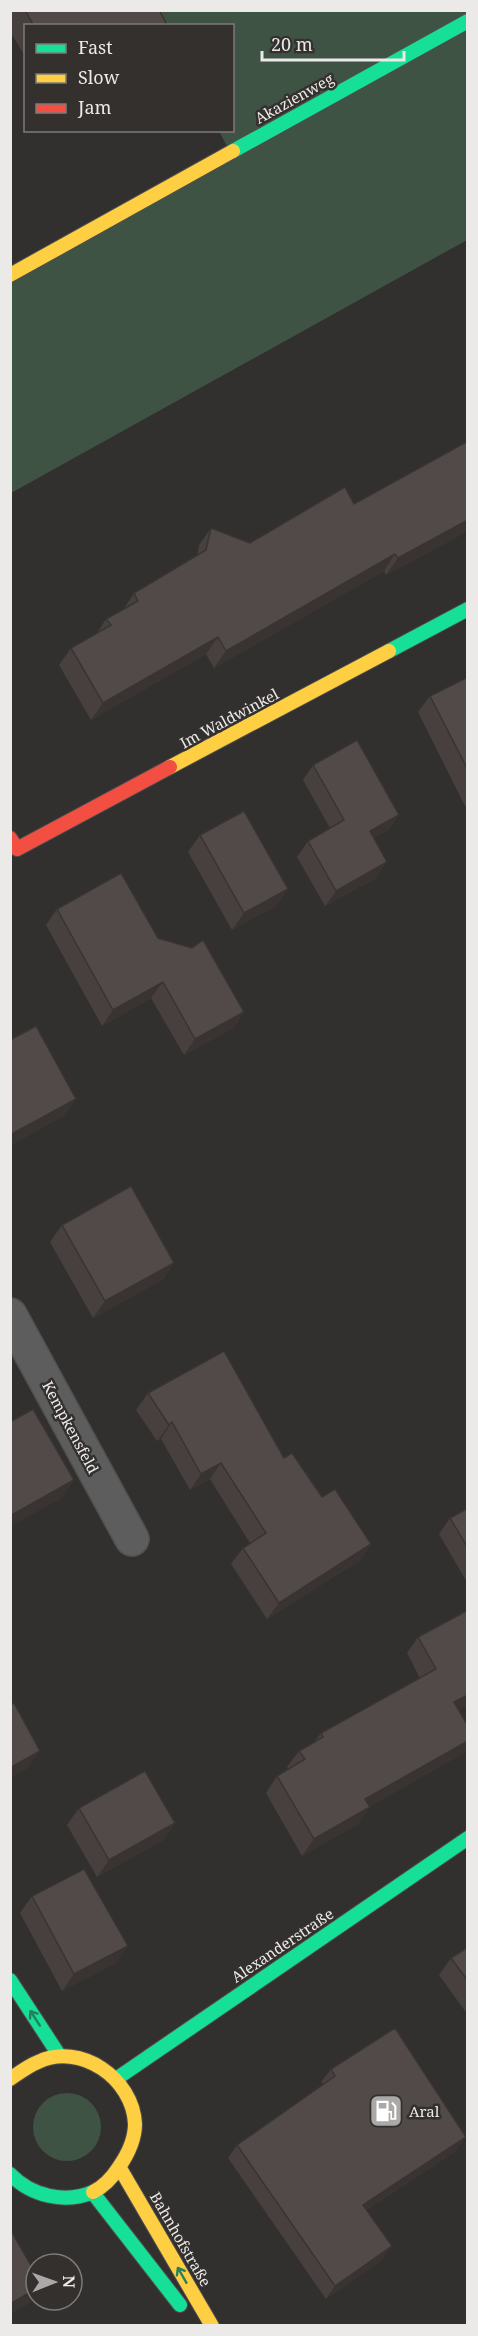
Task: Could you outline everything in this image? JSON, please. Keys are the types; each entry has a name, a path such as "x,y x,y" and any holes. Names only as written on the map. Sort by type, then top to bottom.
{"street":[{"name":"Akazienweg","path":"10,275 468,21"},
{"name":"Im Waldwinkel","path":"10,838 17,849 468,609"},
{"name":"Kempkensfeld","path":"10,1315 132,1539"},
{"name":"Alexanderstraße","path":"116,2079 468,1838"},
{"path":"10,1980 59,2055"},
{"path":"10,2079 40,2059 59,2055 80,2057 100,2065 116,2079 127,2095 134,2113 132,2143 121,2170 93,2193 72,2198 51,2198 32,2192 10,2174"},
{"name":"Bahnhofstraße","path":"121,2170 212,2325"},
{"path":"93,2193 196,2325"}],"green space":[{"path":"157,11 467,11 467,240 11,493 10,275 230,152 220,132 234,132 234,24 164,24"},
{"path":"60,2093 74,2093 86,2098 96,2108 101,2127 96,2146 86,2156 74,2161 60,2161 48,2156 38,2146 33,2134 33,2120 38,2108 48,2098"}],"building":[{"path":"25,10 159,10 166,23 164,24 33,24"},
{"path":"468,441 468,520 398,558 395,554 226,651 218,637 103,703 71,648 111,625 106,619 138,601 134,593 206,550 211,528 250,543 345,487 354,504"},
{"path":"468,677 468,770 430,696"},
{"path":"357,740 399,815 370,831 387,862 336,891 308,841 344,820 313,765"},
{"path":"244,811 288,889 244,913 200,835"},
{"path":"121,873 158,938 192,948 203,940 244,1012 195,1039 163,982 113,1010 57,909"},
{"path":"36,1026 76,1099 10,1135 10,1040"},
{"path":"131,1186 174,1263 105,1301 62,1225"},
{"path":"224,1351 284,1458 292,1453 322,1497 335,1489 371,1544 279,1603 243,1548 266,1533 221,1463 201,1474 172,1422 169,1425 148,1393"},
{"path":"33,1409 74,1480 10,1516 10,1422"},
{"path":"468,1508 468,1548 450,1518"},
{"path":"468,1610 468,1695 454,1702 468,1726 468,1741 365,1799 370,1807 314,1839 277,1776 305,1759 299,1751 323,1737 321,1733 436,1669 418,1637"},
{"path":"14,1703 40,1751 10,1768 10,1705"},
{"path":"145,1771 175,1823 109,1860 79,1808"},
{"path":"84,1869 128,1946 74,1974 32,1896"},
{"path":"468,1947 468,1981 451,1958"},
{"path":"395,2028 466,2137 363,2205 392,2246 335,2286 237,2145 335,2076 331,2069"},
{"path":"10,2229 24,2253 24,2296 10,2304"}],"traffic: fast":[{"path":"233,151 468,21"},
{"path":"389,651 468,609"},
{"path":"116,2079 468,1838"},
{"path":"10,1980 59,2055"},
{"path":"10,2174 28,2188 49,2196 71,2197 93,2192"},
{"path":"93,2193 180,2305"}],"traffic: slow":[{"path":"10,275 233,151"},
{"path":"170,767 389,651"},
{"path":"10,2079 38,2062 54,2057 71,2057 102,2068 125,2092 132,2107 135,2124 132,2141 114,2175 93,2192"},
{"path":"121,2170 212,2326"}],"traffic: jam":[{"path":"10,838 17,849 170,767"}],"place":[{"name":"Aral","path":"386,2111"}]}
